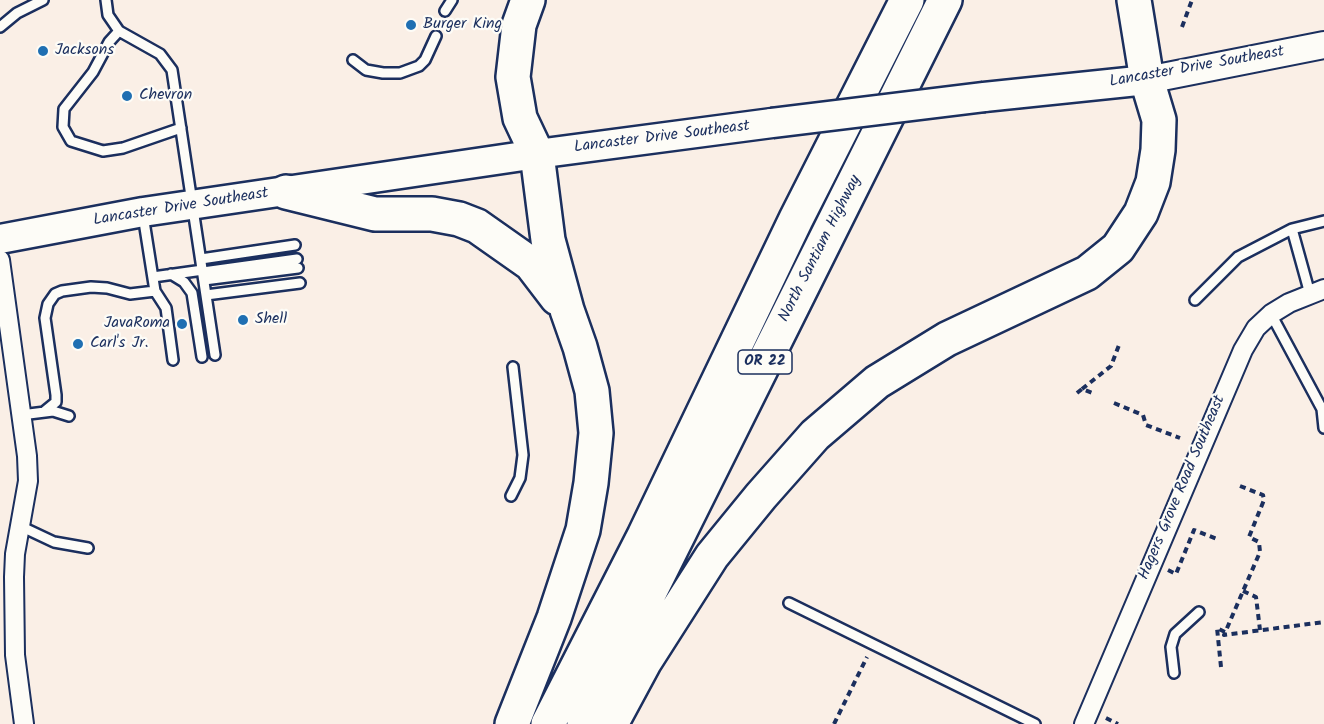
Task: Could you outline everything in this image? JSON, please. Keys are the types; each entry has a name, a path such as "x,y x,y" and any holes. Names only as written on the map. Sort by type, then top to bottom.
{"highway":[{"path":"512,724 554,618 583,530 596,433 592,392 567,310 545,224 537,154 520,118 513,77 519,25 528,0"},
{"name":"North Santiam Highway","path":"549,724 644,536 796,219 906,0"},
{"name":"North Santiam Highway","path":"584,724 945,0"},
{"path":"611,724 645,662 712,556 815,435 877,382 917,357 947,339 1087,273 1118,248 1141,213 1153,182 1159,120 1147,80 1134,0"},
{"path":"286,192 375,214 432,214 459,219 477,226 531,264 567,310"}],"main road":[{"name":"Lancaster Drive Southeast","path":"0,239 143,212 537,154 772,123 1147,80 1324,45"}],"street":[{"path":"0,260 28,481 15,554 7,656 24,724"},
{"name":"Hagers Grove Road Southeast","path":"1084,724 1243,350 1256,328 1271,314 1317,291"}],"lane":[{"path":"0,27 17,13 43,0"},
{"path":"106,0 108,15 119,31 160,54 172,70 215,355"},
{"path":"445,10 452,0"},
{"path":"119,31 109,42 93,72 64,109 63,127 71,141 103,151 123,148 181,128"},
{"path":"353,60 366,70 400,73 418,66 424,60 436,36"},
{"path":"143,212 155,291 166,308 173,360"},
{"path":"1195,300 1238,257 1292,230 1324,221"},
{"path":"1292,230 1317,291"},
{"path":"201,259 295,245"},
{"path":"153,277 171,274 203,274 297,263"},
{"path":"171,274 184,282 192,293 202,357"},
{"path":"206,295 300,283"},
{"path":"45,411 56,402 45,318 52,298 62,291 100,286 130,294 155,291"},
{"path":"1271,314 1322,409 1324,428"},
{"path":"511,496 520,478 523,455 513,367"},
{"path":"21,415 53,411 69,416"},
{"path":"20,526 54,542 88,548"},
{"path":"789,603 1035,724"},
{"path":"1174,673 1171,647 1175,634 1199,612"}],"path":[{"path":"1182,27 1192,0"},
{"path":"1077,393 1111,366 1119,345"},
{"path":"1082,389 1095,394"},
{"path":"1114,403 1143,415 1146,425 1180,438"},
{"path":"1225,632 1260,552 1259,542 1249,537 1264,500 1263,495 1240,486"},
{"path":"1167,570 1176,574 1194,530 1217,539"},
{"path":"1243,591 1256,597 1260,630"},
{"path":"1221,667 1217,628 1225,632 1224,635 1324,622"},
{"path":"834,724 874,645"},
{"path":"1106,718 1118,724"}],"place":[{"name":"Burger King","path":"411,25"},
{"name":"Jacksons","path":"43,51"},
{"name":"Chevron","path":"127,96"},
{"name":"Shell","path":"243,320"},
{"name":"JavaRoma","path":"182,324"},
{"name":"Carl's Jr.","path":"78,344"}]}
